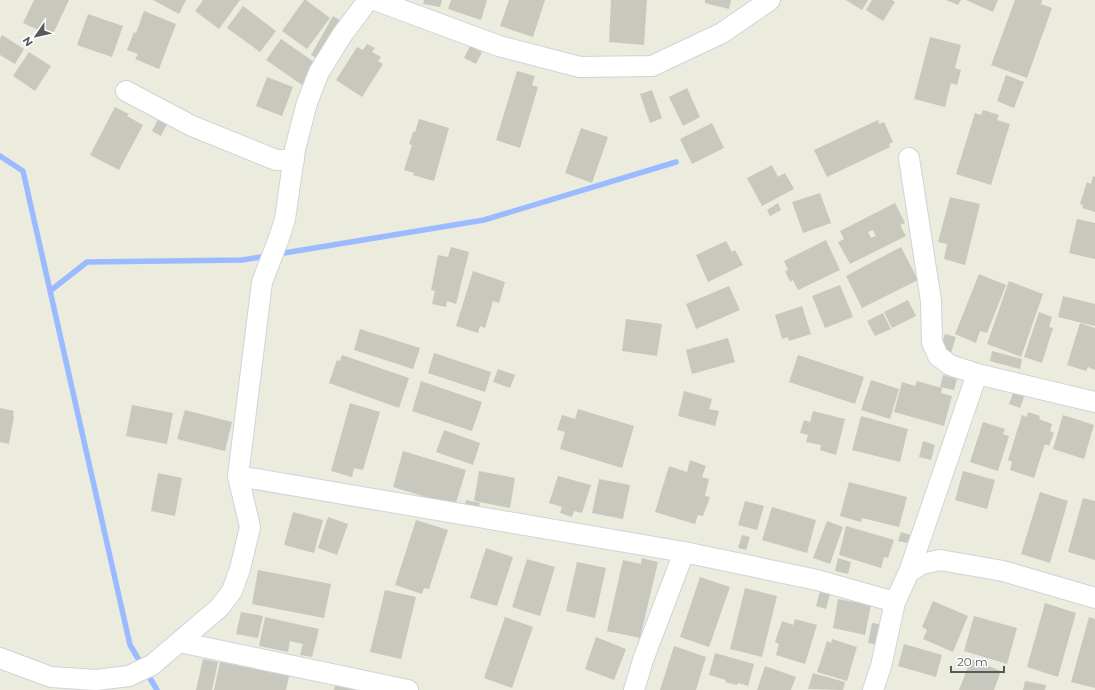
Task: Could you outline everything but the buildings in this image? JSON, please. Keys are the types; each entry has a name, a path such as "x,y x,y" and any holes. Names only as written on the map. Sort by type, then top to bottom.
{"street":[{"path":"0,658 51,677 96,680 129,676 152,665 220,607 232,591 240,569 250,527 238,476 262,282 285,218 295,149 307,103 319,72 342,35 368,0"},
{"path":"375,0 499,46 580,67 652,66 722,33 770,0"},
{"path":"126,91 192,126 276,160 294,160"},
{"path":"909,158 931,301 932,342 938,356 950,365 977,374 1095,402"},
{"path":"873,690 881,666 895,602 908,572 977,374"},
{"path":"238,476 684,552 817,580 895,602"},
{"path":"634,690 643,660 684,552"},
{"path":"908,572 922,564 940,560 1003,571 1095,598"},
{"path":"179,642 408,690"}],"waterway":[{"path":"0,156 23,171 130,645 157,690"},
{"path":"278,254 484,220 676,162"},
{"path":"50,291 87,262 242,260 267,256"}]}
